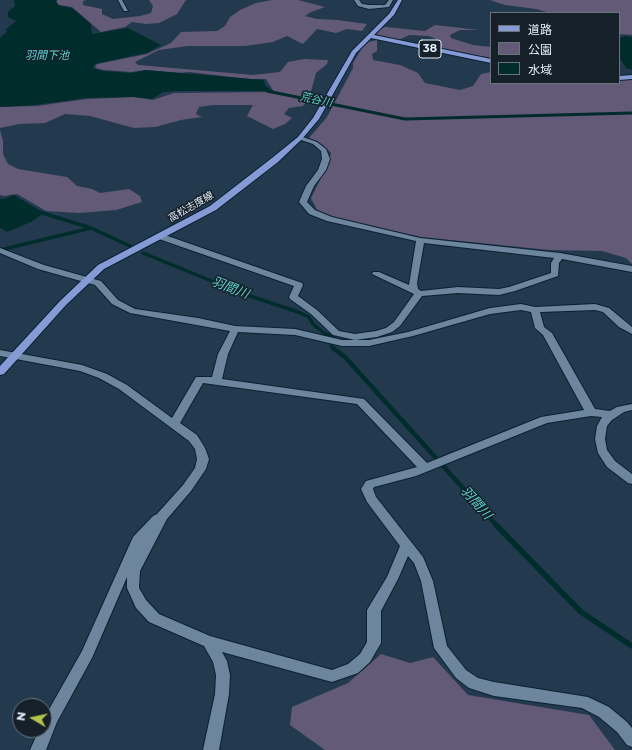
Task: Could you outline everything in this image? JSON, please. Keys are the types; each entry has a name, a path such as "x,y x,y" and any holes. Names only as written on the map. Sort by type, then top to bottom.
{"main road":[{"name":"高松志度線","path":"0,372 101,267 213,208 275,160 300,138 319,114 354,52 391,14 400,0"},
{"name":"38","path":"369,36 490,61"},
{"path":"620,78 632,78"}],"street":[{"path":"120,0 126,10"},
{"path":"356,0 360,5 369,7 387,6 391,0"},
{"path":"300,138 315,143 324,150 326,159 322,170 310,186 304,202 312,212 330,219 420,240 560,256 632,269"},
{"path":"159,236 299,285 293,297 314,312 343,339 377,334 389,330 397,324 416,292 413,283 420,240"},
{"path":"0,250 42,267 98,283 115,302 133,311 198,321 235,329 295,332 370,343 410,334 459,318 490,311 521,307 535,310 595,307 606,310 622,325 632,331"},
{"path":"376,274 416,292 458,290 498,292 512,289 555,274 556,263 560,256"},
{"path":"535,310 540,328 547,333 591,412"},
{"path":"216,381 223,354 235,329"},
{"path":"0,352 82,368 103,376 123,387 193,438 200,448 203,458 200,469 187,488 162,516 134,571 133,588 141,604 154,618 174,628 209,642 332,676 353,669 365,658 374,643 374,610 392,579 407,544"},
{"path":"174,424 200,379 360,401 425,468"},
{"path":"632,407 621,409 612,415 602,426 600,439 602,450 611,464 632,480"},
{"path":"612,415 591,412 545,420 425,468 370,484 367,489 370,499 420,561 427,581 441,648 461,674 474,683 494,689 583,702 604,712 622,727 631,737"},
{"path":"38,750 52,718 87,654 137,540 155,520 162,516"},
{"path":"209,642 220,661 223,674 222,694 211,750"}],"green space":[{"path":"87,0 83,1 83,5 102,9 102,14 113,19 140,16 151,13 153,6 149,0 186,0 177,14 159,23 146,24 132,22 125,27 101,32 72,7 59,5 56,1"},
{"path":"272,0 298,0 325,7 305,16 317,19 367,24 362,31 347,29 336,33 317,29 303,44 287,36 273,42 245,46 188,46 159,50 135,62 138,65 253,75 280,72 288,62 304,59 328,60 327,64 316,73 310,95 303,106 289,108 284,114 292,118 285,124 273,129 247,116 253,105 213,105 199,107 196,114 202,117 181,120 155,127 134,128 90,116 65,114 45,123 19,124 0,128 0,107 37,106 87,99 134,97 153,100 174,93 274,92 266,79 248,79 190,72 178,73 145,70 131,72 95,68 97,64 147,54 171,43 181,32 217,31 225,26 230,17 240,10 256,3"},
{"path":"490,0 632,0 632,35 620,34 620,12 546,12 536,9 505,5"},
{"path":"435,25 479,30 460,30 450,35 451,38 473,45 490,47 490,59 434,47 438,40 429,36 409,35 399,40 376,35 381,28 386,27 425,31"},
{"path":"377,40 377,51 372,54 373,60 400,65 418,73 425,83 460,90 473,86 481,74 490,72 490,84 620,84 620,80 632,80 632,264 626,258 602,251 549,250 421,237 335,218 317,210 311,198 328,164 331,153 323,145 309,138 327,117 353,68 353,63 365,43"},
{"path":"0,130 3,141 3,154 8,164 18,169 67,177 77,186 92,189 100,193 129,189 140,196 142,202 116,210 79,213 46,211 17,194 4,196 0,195"},
{"path":"381,654 410,663 433,657 468,695 589,715 615,750 325,750 290,725 292,707 348,683"}],"water":[{"name":"羽間下池","path":"14,0 57,0 58,5 72,8 91,24 92,34 128,28 161,45 146,53 95,64 93,68 103,71 131,73 146,70 264,80 265,85 272,91 176,91 163,92 152,99 134,97 85,98 35,105 0,107 0,38 7,31 6,29 16,21 8,17 8,12 15,6"},
{"path":"625,36 632,37 632,70 626,68 620,59 620,38"},
{"path":"14,195 44,213 31,222 7,232 0,228 0,198 3,199"}],"waterway":[{"name":"荒谷川","path":"271,92 267,91 405,119 632,113"},
{"name":"羽間川","path":"39,212 91,228"},
{"path":"0,250 91,228"},
{"name":"羽間川","path":"91,228 130,246"},
{"name":"羽間川","path":"143,253 241,293 298,312 309,317 313,324 324,333 335,338"},
{"name":"羽間川","path":"333,348 346,358 498,527"},
{"name":"羽間川","path":"497,526 581,612 632,646"}]}
